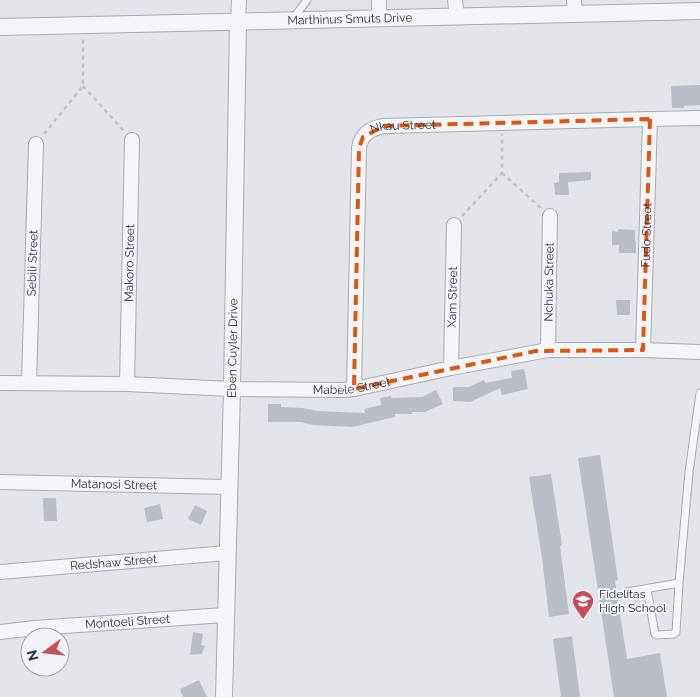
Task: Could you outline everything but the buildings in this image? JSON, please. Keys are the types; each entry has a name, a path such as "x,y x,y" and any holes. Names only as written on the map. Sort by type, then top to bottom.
{"street":[{"name":"Eben Cuyler Drive","path":"224,697 232,388 238,0"},
{"path":"379,0 379,18"},
{"path":"456,0 456,17"},
{"name":"Marthinus Smuts Drive","path":"0,27 456,17 574,7 666,6 700,11"},
{"name":"Nkau Street","path":"354,388 359,148 361,139 369,131 384,126 700,118"},
{"name":"Fudo Street","path":"643,350 650,119"},
{"name":"Makoro Street","path":"127,384 132,140"},
{"name":"Sebili Street","path":"29,383 36,144"},
{"name":"Nchuka Street","path":"548,350 550,216"},
{"name":"Xam Street","path":"451,368 454,225"},
{"name":"Mabele Street","path":"0,383 127,384 333,390 354,388 548,350 700,352"},
{"name":"Matanosi Street","path":"0,482 228,487"},
{"name":"Redshaw Street","path":"0,572 227,553"},
{"name":"Montoeli Street","path":"0,632 226,615"}],"lane":[{"path":"292,20 307,0"},
{"path":"647,589 655,634 674,634 676,632 689,472 700,393"},
{"path":"627,592 680,583"}],"path":[{"path":"36,144 83,86 84,25"},
{"path":"83,86 132,140"},
{"path":"454,225 502,174 502,123"},
{"path":"502,174 550,216"}],"highlighted area":[{"path":"650,119 643,350 536,351 354,389 359,148 363,137 384,126"}],"place":[{"name":"Fidelitas High School","path":"583,620"}]}
